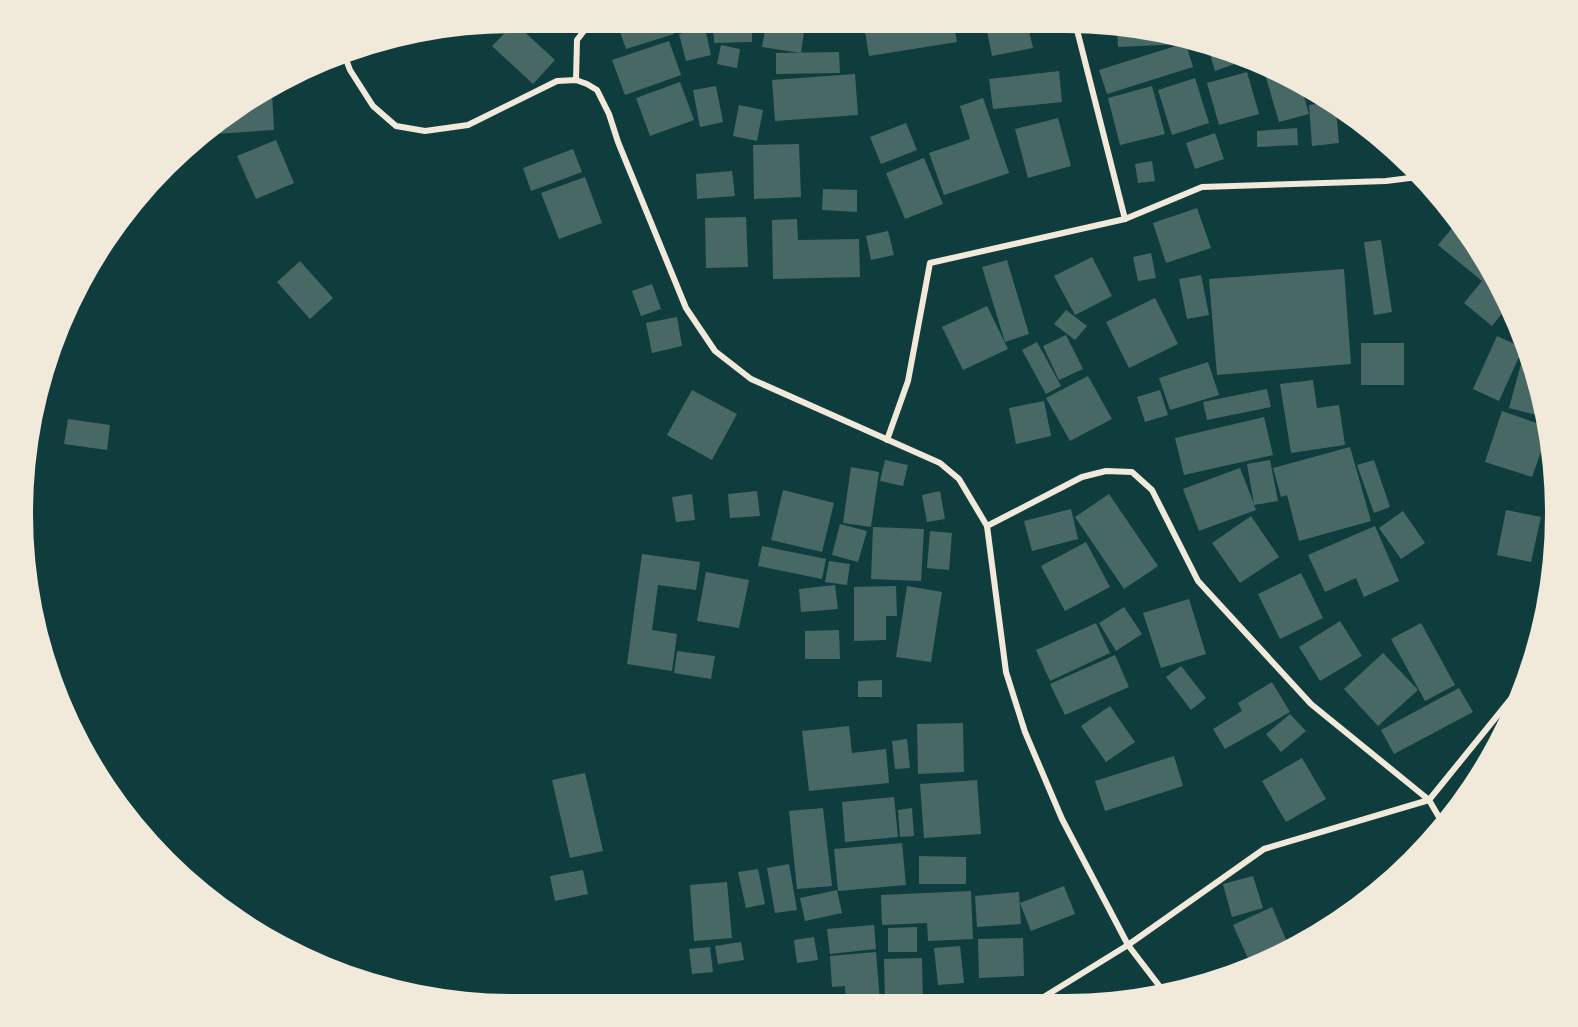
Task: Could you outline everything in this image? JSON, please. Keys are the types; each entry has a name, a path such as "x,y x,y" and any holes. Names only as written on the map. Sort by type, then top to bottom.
{"street":[{"path":"576,80 577,40 582,33"},
{"path":"1078,33 1125,219"},
{"path":"348,63 373,106 396,126 425,131 468,125 557,81 576,80 597,90 609,114 618,142 686,308 715,351 751,379 940,463 959,479 987,526 1006,672 1025,732 1062,819 1128,945 1159,985"},
{"path":"887,440 908,381 930,263 1125,219 1202,187 1386,181 1408,178"},
{"path":"987,526 1082,477 1106,471 1132,472 1152,490 1198,581 1311,704 1428,800 1438,816"},
{"path":"1049,994 1128,945 1264,849 1428,800 1502,711"}],"building":[{"path":"505,33 526,33 555,60 533,84 492,46"},
{"path":"620,33 674,34 626,49"},
{"path":"706,33 711,55 686,61 679,34"},
{"path":"713,33 752,33 752,42 714,43"},
{"path":"764,33 804,33 801,53 762,47"},
{"path":"865,33 955,33 957,42 869,56"},
{"path":"987,33 1030,33 1033,48 992,56"},
{"path":"1117,36 1169,45 1118,47"},
{"path":"669,41 681,75 625,95 612,60"},
{"path":"721,45 740,49 737,68 717,64"},
{"path":"1176,46 1187,49 1193,67 1107,94 1099,70"},
{"path":"839,52 840,73 776,74 776,53"},
{"path":"1211,56 1233,64 1215,71"},
{"path":"1059,71 1062,102 993,109 989,79"},
{"path":"1247,72 1259,114 1219,125 1207,83"},
{"path":"855,74 858,115 775,121 772,80"},
{"path":"1195,78 1209,123 1172,135 1158,90"},
{"path":"1266,78 1304,96 1309,114 1279,122"},
{"path":"680,82 694,120 650,136 636,98"},
{"path":"716,86 723,122 700,127 693,90"},
{"path":"1152,86 1165,134 1120,145 1108,98"},
{"path":"272,97 274,130 219,134"},
{"path":"983,98 1009,173 944,195 929,153 970,139 960,106"},
{"path":"1316,104 1337,118 1339,143 1312,146 1309,105"},
{"path":"739,105 763,110 757,141 733,136"},
{"path":"1058,118 1071,166 1028,178 1015,129"},
{"path":"906,123 917,150 881,164 870,137"},
{"path":"1297,128 1298,145 1257,147 1257,131"},
{"path":"1215,133 1224,159 1195,169 1186,143"},
{"path":"276,140 294,183 256,199 237,156"},
{"path":"799,144 801,197 754,199 753,145"},
{"path":"573,149 582,172 531,191 523,168"},
{"path":"924,158 943,204 905,219 886,173"},
{"path":"1152,161 1155,181 1138,183 1135,164"},
{"path":"732,171 735,196 697,199 696,174"},
{"path":"585,177 602,223 559,239 541,193"},
{"path":"823,189 857,190 857,212 822,210"},
{"path":"1197,208 1211,248 1166,263 1153,223"},
{"path":"746,217 748,267 706,268 705,218"},
{"path":"797,219 798,240 859,239 860,277 773,279 772,220"},
{"path":"1451,229 1481,273 1501,315 1492,326 1464,303 1482,281 1438,245"},
{"path":"888,231 894,255 871,260 866,236"},
{"path":"1381,240 1392,312 1374,315 1364,242"},
{"path":"1151,253 1156,278 1138,281 1133,257"},
{"path":"1092,257 1112,296 1075,315 1054,276"},
{"path":"1007,260 1029,334 1005,342 982,267"},
{"path":"300,261 333,298 310,319 277,282"},
{"path":"1344,269 1351,364 1217,375 1209,279"},
{"path":"1201,275 1209,315 1187,319 1179,279"},
{"path":"652,284 661,309 641,316 632,291"},
{"path":"1155,298 1178,344 1129,368 1106,322"},
{"path":"987,306 1008,349 963,370 942,327"},
{"path":"1066,310 1087,326 1075,340 1054,324"},
{"path":"677,317 682,346 652,353 646,323"},
{"path":"1066,335 1083,369 1059,380 1043,346"},
{"path":"1497,336 1513,343 1519,358 1499,401 1473,389"},
{"path":"1037,342 1061,386 1046,394 1022,350"},
{"path":"1361,343 1404,343 1404,385 1361,385"},
{"path":"1208,362 1219,395 1170,410 1159,378"},
{"path":"1521,364 1535,415 1509,408"},
{"path":"1088,376 1112,419 1070,441 1046,398"},
{"path":"1313,380 1317,408 1339,405 1345,445 1291,453 1280,384"},
{"path":"1267,389 1271,407 1207,420 1203,402"},
{"path":"692,390 737,414 712,460 667,435"},
{"path":"1160,390 1168,415 1145,422 1137,397"},
{"path":"1044,401 1051,436 1016,444 1009,408"},
{"path":"1502,411 1536,423 1541,452 1532,477 1485,462"},
{"path":"1264,417 1273,455 1184,475 1175,438"},
{"path":"68,419 110,425 107,450 64,444"},
{"path":"1350,447 1371,521 1299,541 1287,495 1281,497 1273,468"},
{"path":"885,460 908,465 903,486 880,481"},
{"path":"1270,460 1278,501 1254,505 1256,510 1199,531 1183,489 1240,468 1254,504 1247,464"},
{"path":"1374,460 1390,507 1374,513 1357,465"},
{"path":"851,467 879,472 871,527 843,523"},
{"path":"783,490 834,503 822,552 771,540"},
{"path":"757,491 760,516 730,518 728,494"},
{"path":"940,491 945,519 927,522 922,495"},
{"path":"692,494 695,520 676,522 672,497"},
{"path":"1109,494 1158,566 1124,589 1075,517"},
{"path":"1071,509 1078,539 1032,551 1024,521"},
{"path":"1506,510 1541,517 1531,562 1497,555"},
{"path":"1403,511 1425,543 1401,559 1379,528"},
{"path":"1251,516 1279,557 1240,583 1212,543"},
{"path":"840,524 867,531 858,562 832,555"},
{"path":"1375,526 1399,581 1364,597 1356,578 1325,592 1308,555"},
{"path":"873,527 924,529 921,581 871,579"},
{"path":"930,531 952,533 949,570 927,568"},
{"path":"1086,542 1110,587 1065,611 1041,566"},
{"path":"762,546 826,559 822,579 758,566"},
{"path":"642,554 700,562 696,590 658,585 652,630 677,634 672,671 627,664"},
{"path":"829,561 850,564 847,585 825,582"},
{"path":"706,572 749,580 739,628 697,621"},
{"path":"1301,573 1323,618 1280,639 1258,594"},
{"path":"835,585 838,609 801,612 799,589"},
{"path":"896,586 897,616 886,616 886,640 854,641 854,587"},
{"path":"907,586 942,592 931,662 896,657"},
{"path":"1189,599 1206,654 1161,668 1143,613"},
{"path":"1124,607 1142,634 1116,651 1099,623"},
{"path":"1340,621 1362,656 1320,681 1299,647"},
{"path":"1096,623 1110,653 1050,681 1036,650"},
{"path":"1421,623 1455,685 1425,701 1391,639"},
{"path":"839,630 840,659 805,659 805,631"},
{"path":"677,651 715,656 711,679 674,673"},
{"path":"1383,653 1418,690 1378,726 1344,689"},
{"path":"1115,655 1129,687 1065,715 1050,684"},
{"path":"1181,666 1206,698 1191,710 1166,677"},
{"path":"882,680 882,697 858,697 858,681"},
{"path":"1272,682 1290,712 1225,749 1213,729 1242,711 1238,703"},
{"path":"1459,688 1473,712 1394,754 1381,730"},
{"path":"1110,706 1135,742 1106,762 1081,726"},
{"path":"1290,714 1306,731 1281,752 1266,734"},
{"path":"963,723 964,772 918,774 917,724"},
{"path":"849,726 852,753 886,749 889,783 809,791 802,731"},
{"path":"907,739 910,768 895,769 892,741"},
{"path":"1174,756 1183,786 1105,811 1095,781"},
{"path":"1302,758 1326,799 1286,822 1262,781"},
{"path":"585,773 603,851 570,858 552,780"},
{"path":"977,780 981,834 924,838 920,784"},
{"path":"894,797 898,837 845,842 842,802"},
{"path":"823,808 832,886 797,889 789,811"},
{"path":"912,808 914,836 900,837 898,810"},
{"path":"902,843 906,885 838,891 834,849"},
{"path":"919,856 966,857 966,884 919,884"},
{"path":"789,864 797,910 775,913 767,868"},
{"path":"758,869 765,904 746,908 738,872"},
{"path":"583,870 588,894 555,901 550,876"},
{"path":"1253,876 1263,908 1232,917 1223,884"},
{"path":"727,882 732,938 694,941 690,885"},
{"path":"1064,886 1075,914 1031,931 1020,903"},
{"path":"837,890 842,913 805,921 800,898"},
{"path":"971,891 973,939 928,941 927,923 882,925 881,895"},
{"path":"1019,892 1021,924 977,927 975,896"},
{"path":"1272,907 1286,940 1247,957 1233,925"},
{"path":"874,925 876,949 830,954 827,929"},
{"path":"917,927 917,952 888,952 888,928"},
{"path":"814,937 818,960 797,963 794,940"},
{"path":"1023,938 1024,976 979,978 978,939"},
{"path":"741,942 744,960 718,964 715,946"},
{"path":"960,946 964,983 938,985 934,948"},
{"path":"710,947 713,972 692,974 689,949"},
{"path":"876,952 879,994 846,994 845,986 832,987 830,956"},
{"path":"922,958 923,994 885,994 884,959"}]}
